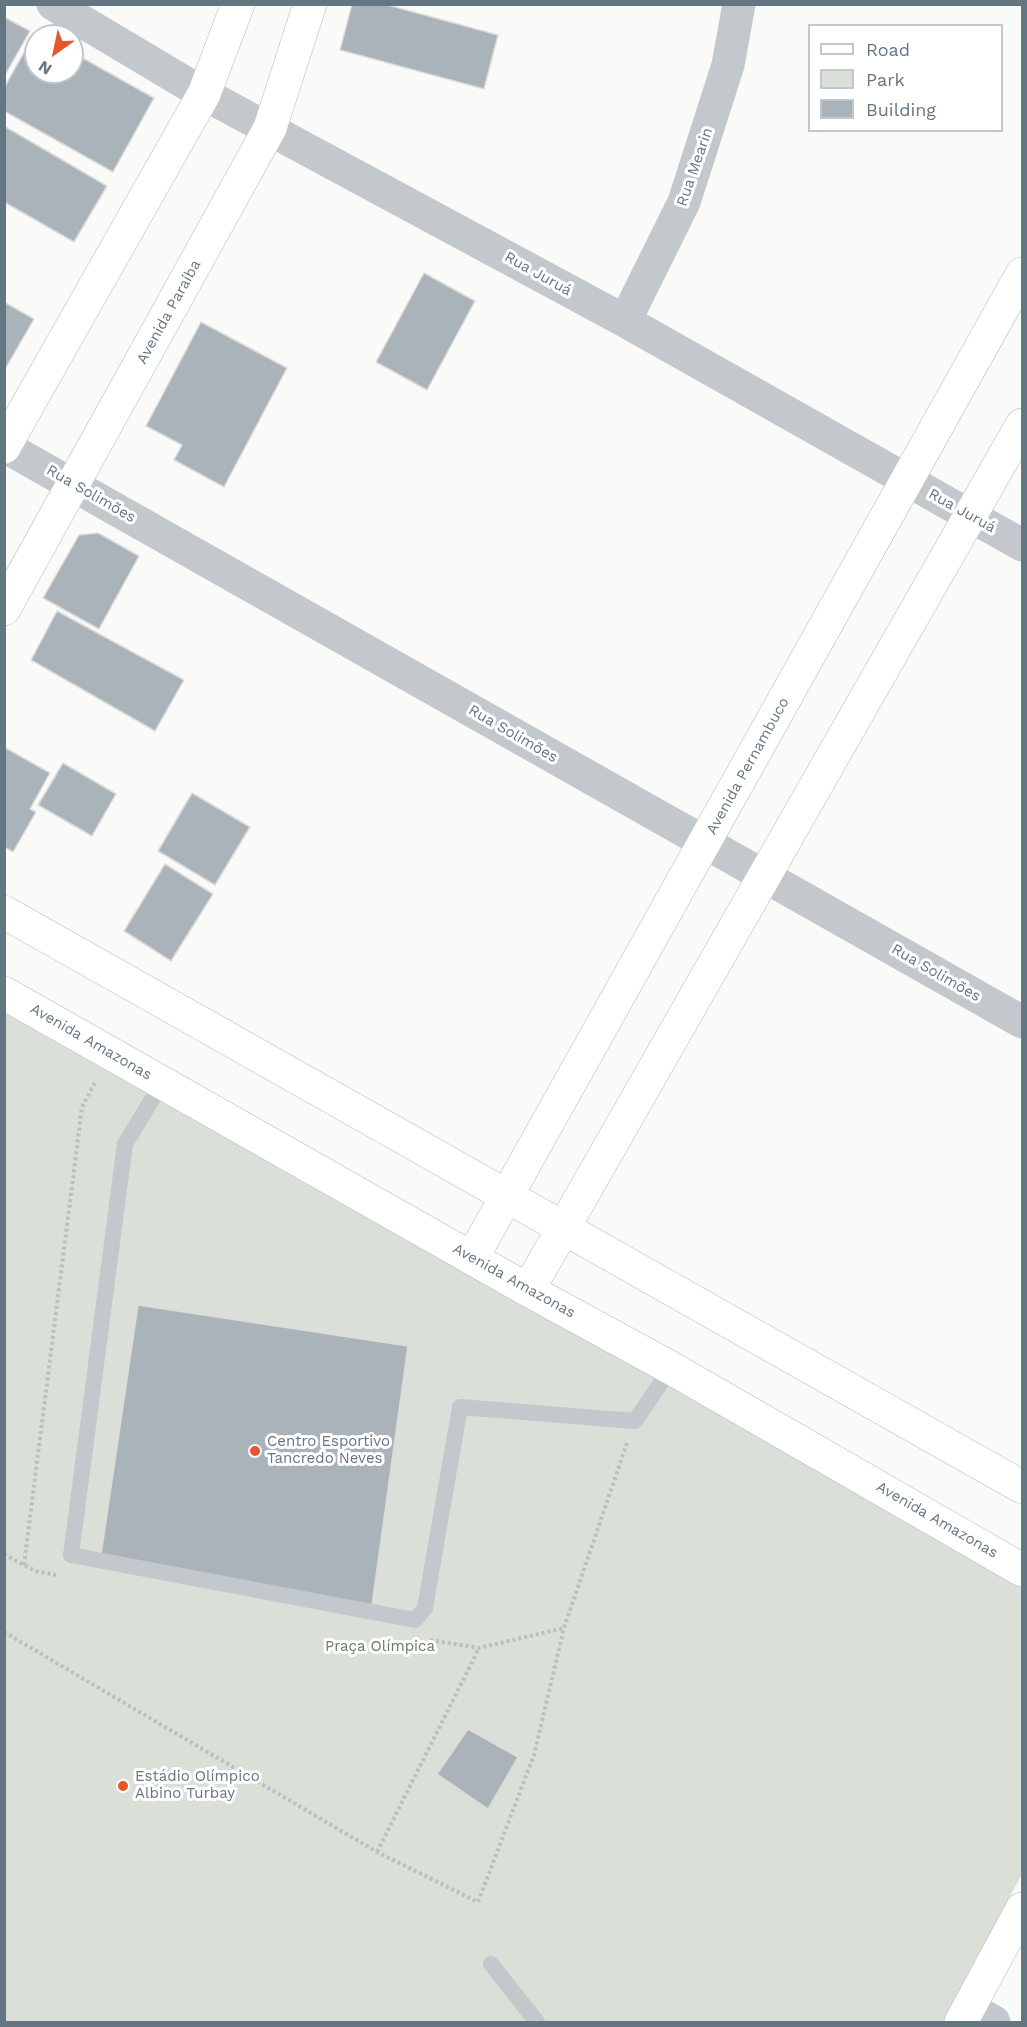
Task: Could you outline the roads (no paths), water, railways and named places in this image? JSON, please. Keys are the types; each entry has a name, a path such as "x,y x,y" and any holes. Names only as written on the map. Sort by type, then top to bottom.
{"main road":[{"path":"5,446 204,94 238,4"},
{"name":"Avenida Paraíba","path":"4,609 270,128 310,4"},
{"name":"Avenida Pernambuco","path":"472,1258 1023,274"},
{"path":"528,1290 1023,425"},
{"path":"4,912 1023,1487"},
{"name":"Avenida Amazonas","path":"4,993 528,1290 671,1368 1023,1570"},
{"path":"974,2018 1023,1909"}],"street":[{"name":"Rua Juruá","path":"53,4 204,94 626,321 1023,545"},
{"name":"Rua Mearin","path":"626,321 684,202 728,65 739,4"},
{"name":"Rua Solimões","path":"5,446 1023,1022"}],"lane":[{"path":"162,1083 125,1144 71,1555 415,1620 425,1608 460,1407 635,1421 671,1368"},
{"path":"491,1964 537,2022"}],"place":[{"name":"Centro Esportivo Tancredo Neves","path":"255,1451"},
{"name":"Estádio Olímpico Albino Turbay","path":"123,1786"}],"park label":[{"name":"Praça Olímpica","path":"380,1647"}]}
